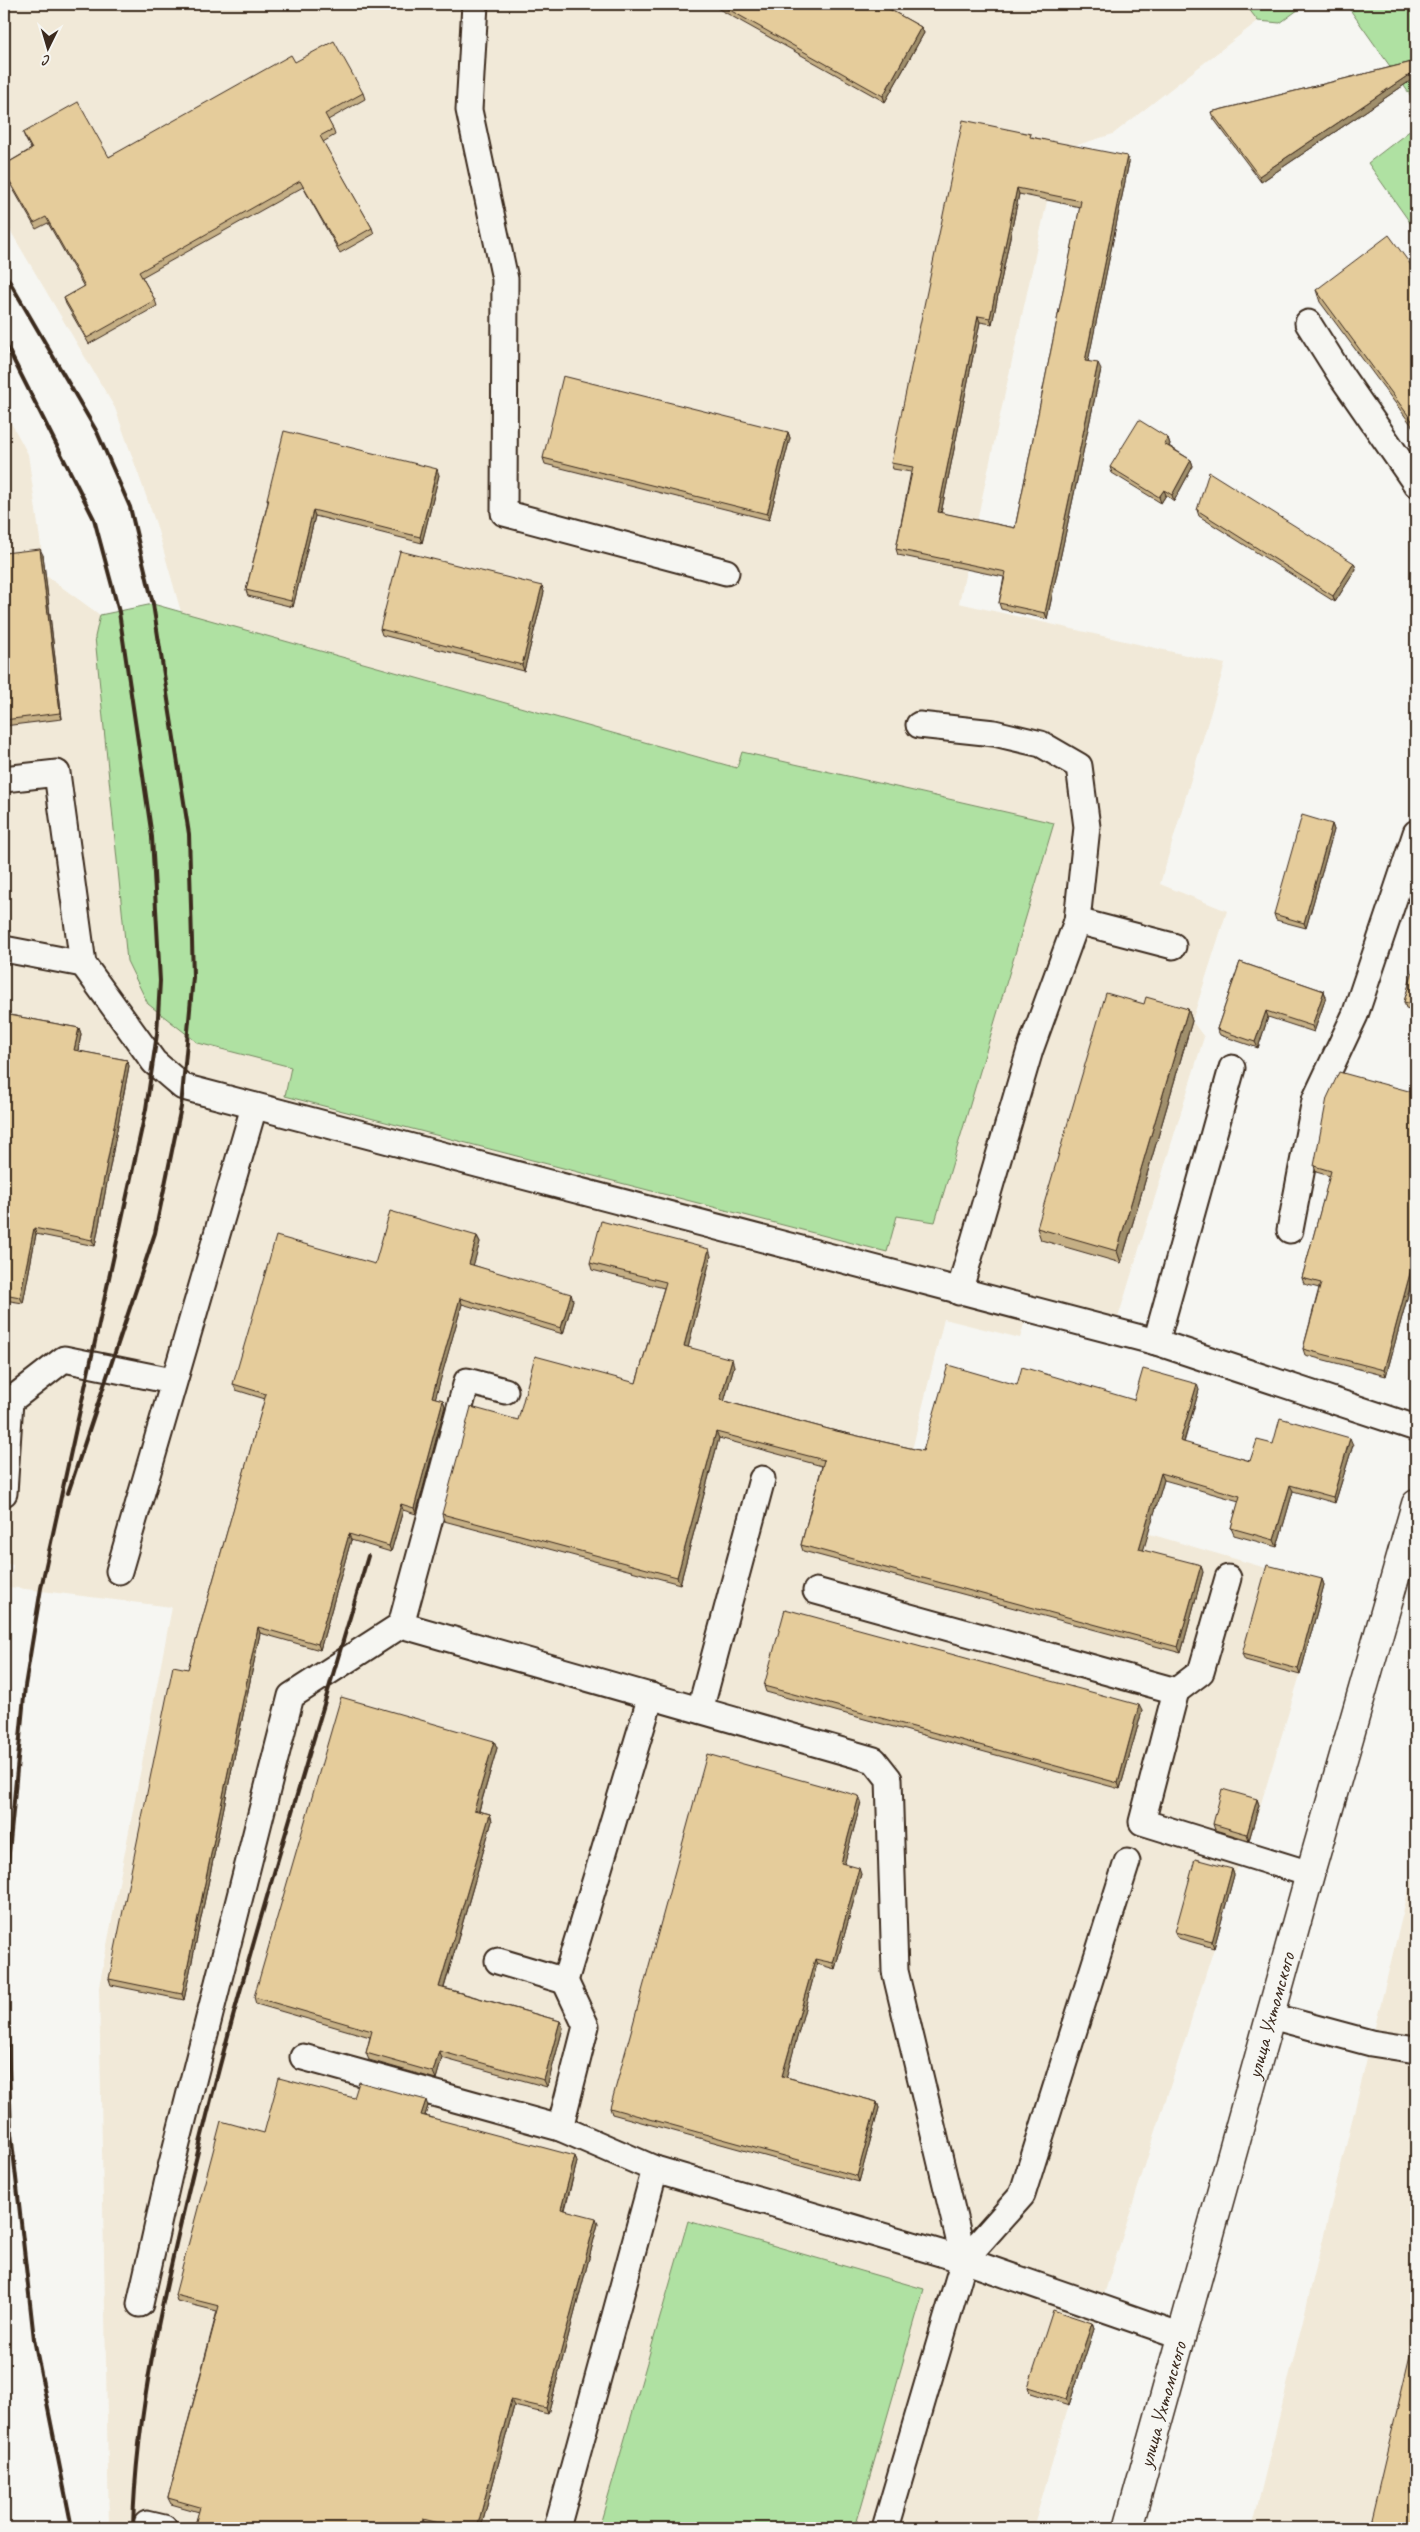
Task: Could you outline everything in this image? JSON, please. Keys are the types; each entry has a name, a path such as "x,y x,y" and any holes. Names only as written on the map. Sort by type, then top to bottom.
{"street":[{"name":"улица Ухтомского","path":"1128,2528 1310,1874 1416,1504"}],"lane":[{"path":"475,4 469,110 505,280 504,513 726,572"},
{"path":"1308,322 1342,377 1416,484"},
{"path":"919,725 994,733 1040,744 1079,766 1087,826 1077,921 1030,1050 959,1292"},
{"path":"4,778 57,773 83,964 154,1062 183,1087 959,1292 1156,1342 1416,1428"},
{"path":"1290,1230 1315,1100 1355,1015 1416,833"},
{"path":"1077,921 1173,946"},
{"path":"4,949 83,964"},
{"path":"1156,1342 1232,1068"},
{"path":"118,1571 172,1381 254,1107"},
{"path":"4,1493 7,1401 64,1359 172,1381"},
{"path":"140,2304 169,2175 291,1696 401,1625 467,1381 505,1391"},
{"path":"700,1710 762,1479"},
{"path":"1228,1578 1201,1672 1176,1691 1142,1822 1310,1874"},
{"path":"816,1591 1176,1691"},
{"path":"401,1625 874,1760 889,1779 895,1971 964,2260"},
{"path":"560,2128 586,2026 565,1982 651,1696"},
{"path":"885,2528 964,2260 1022,2195 1127,1862"},
{"path":"498,1961 565,1982"},
{"path":"1271,2016 1371,2043 1416,2050"},
{"path":"303,2058 560,2128 654,2169 964,2260 1182,2336"},
{"path":"557,2528 654,2169"}],"shaded area":[{"path":"4,4 1245,4 1258,21 1113,134 1058,151 959,603 1225,664 1160,884 1227,911 1192,1021 1204,1037 1118,1318 1032,1296 1020,1338 944,1319 911,1454 1006,1492 1324,1585 1300,1675 1249,1843 1234,1875 1214,1948 1069,2405 1033,2528 109,2528 99,1987 172,1607 9,1587 13,1565 4,1563 4,410 28,454 45,575 100,615 153,604 181,612 156,524 115,408 4,220"},
{"path":"1416,1860 1416,2528 1252,2528 1371,2043"}],"green space":[{"path":"1245,4 1306,4 1280,23 1258,21"},
{"path":"1346,4 1416,4 1416,103"},
{"path":"1416,126 1416,231 1368,163"},
{"path":"153,604 737,768 742,752 1054,823 935,1222 897,1216 887,1252 285,1096 291,1067 198,1043 148,1004 127,961 95,637 100,615"},
{"path":"688,2221 924,2289 855,2528 599,2528"}],"building":[{"path":"719,4 880,4 921,27 883,96"},
{"path":"334,41 363,93 325,114 333,129 320,136 372,228 338,247 300,181 139,272 155,300 87,338 64,298 85,286 46,217 34,223 4,171 4,165 32,149 23,133 78,102 109,157 291,55 295,62"},
{"path":"1416,61 1416,70 1259,176 1211,112"},
{"path":"963,120 1031,134 1030,137 1127,156 1085,361 1098,363 1045,613 999,603 1006,572 896,549 913,467 891,463","holes":["1017,188 1081,201 1015,528 938,512 978,316 990,318"]},
{"path":"1389,235 1416,272 1416,426 1316,290"},
{"path":"563,376 788,432 767,514 543,458"},
{"path":"1139,420 1168,438 1164,444 1191,460 1172,495 1164,490 1159,497 1110,467"},
{"path":"284,431 437,469 420,537 313,510 291,601 246,590"},
{"path":"1209,472 1354,563 1333,596 1197,510"},
{"path":"40,549 60,713 4,720 4,553"},
{"path":"400,551 542,586 522,665 380,629"},
{"path":"1302,815 1332,824 1304,923 1274,914"},
{"path":"1416,959 1416,1005 1404,1002"},
{"path":"1240,962 1324,991 1312,1026 1266,1011 1255,1042 1217,1029"},
{"path":"1106,993 1144,1004 1146,997 1188,1009 1117,1251 1037,1228"},
{"path":"4,1014 79,1028 74,1050 127,1060 92,1240 34,1228 20,1297 4,1294"},
{"path":"1339,1072 1416,1093 1416,1251 1384,1370 1303,1349 1321,1283 1302,1278 1331,1171 1314,1166 1327,1098"},
{"path":"390,1211 477,1236 469,1264 571,1294 561,1328 460,1298 432,1397 443,1400 414,1508 401,1504 389,1546 349,1534 318,1644 258,1627 182,1994 109,1979 173,1666 188,1669 266,1394 233,1384 276,1236 375,1264"},
{"path":"601,1221 709,1249 684,1346 732,1359 720,1400 832,1430 923,1451 948,1365 1017,1385 1022,1367 1134,1400 1143,1369 1197,1384 1180,1441 1250,1461 1257,1440 1273,1444 1280,1418 1350,1438 1333,1497 1290,1485 1274,1540 1231,1528 1240,1496 1161,1473 1139,1549 1201,1565 1178,1647 801,1545 824,1460 716,1432 677,1577 442,1514 471,1407 518,1420 535,1356 636,1383 666,1282 590,1263"},
{"path":"1267,1565 1322,1579 1298,1669 1242,1654"},
{"path":"785,1609 1139,1705 1118,1783 764,1686"},
{"path":"341,1697 494,1741 474,1810 490,1814 439,1987 560,2021 544,2080 439,2051 433,2072 366,2053 372,2031 254,1997"},
{"path":"707,1754 859,1796 841,1863 859,1868 833,1963 815,1959 782,2076 877,2102 857,2176 610,2108"},
{"path":"1222,1789 1257,1799 1247,1834 1213,1824"},
{"path":"1195,1859 1232,1869 1212,1942 1175,1932"},
{"path":"279,2078 354,2098 359,2082 426,2100 421,2115 575,2156 561,2209 596,2218 546,2408 511,2400 477,2528 460,2528 423,2519 421,2528 194,2528 200,2507 168,2498 219,2306 175,2295 221,2121 264,2133"},
{"path":"1053,2310 1092,2323 1066,2399 1028,2387"},
{"path":"1416,2330 1416,2528 1369,2528"}],"railway":[{"path":"4,272 97,432 130,507 153,604 189,834 193,977 181,1107 155,1233 68,1493"},
{"path":"4,341 94,519 119,612 152,837 160,981 157,1034 146,1109 41,1588 25,1686 4,1905 11,2133 34,2339 72,2528"},
{"path":"133,2528 135,2483 153,2351 171,2263 192,2176 211,2098 254,1942 368,1556"}]}
